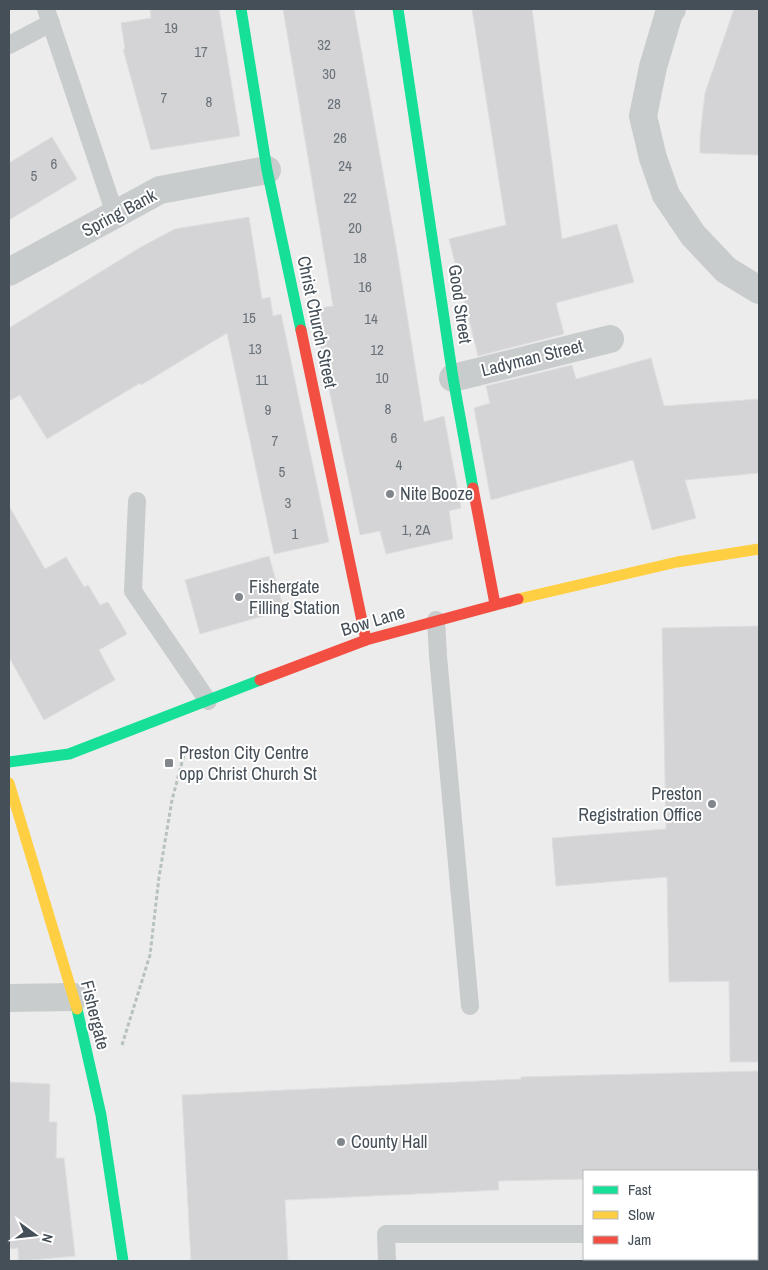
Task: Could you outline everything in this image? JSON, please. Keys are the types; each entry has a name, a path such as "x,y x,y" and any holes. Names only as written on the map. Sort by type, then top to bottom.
{"street":[{"name":"Christ Church Street","path":"241,9 267,170 366,640"},
{"name":"Good Street","path":"398,9 454,378 494,604"},
{"path":"672,9 669,13 653,67 643,116 652,158 666,195 693,234 726,270 759,290"},
{"name":"Spring Bank","path":"9,272 160,190 267,170"},
{"name":"Ladyman Street","path":"454,378 610,338"},
{"name":"Bow Lane","path":"9,762 69,754 366,640 436,620 494,604 677,562 759,550"},
{"name":"Fishergate","path":"9,783 74,997 101,1115 123,1261"},
{"path":"9,998 74,997"}],"lane":[{"path":"9,44 48,16 115,214"},
{"path":"137,501 133,591 202,703"},
{"path":"436,620 470,1006"},
{"path":"387,1261 386,1234 583,1234"}],"path":[{"path":"121,1049 150,955 159,877 172,800 202,703"}],"building":[{"path":"150,9 219,9 240,136 151,150 123,49 125,49 121,23 151,18"},
{"path":"283,9 354,9 397,252 424,422 444,416 461,508 449,511 453,539 386,554 380,531 360,535 312,309 333,306"},
{"path":"472,9 532,9 562,239 617,224 634,282 556,303 564,334 478,356 449,239 506,225"},
{"path":"734,9 759,9 759,155 700,153 705,93"},
{"path":"52,137 77,179 9,220 9,163"},
{"path":"249,217 262,299 270,297 273,316 281,314 329,542 274,554 227,333 47,439 20,395 9,401 9,328 141,247 175,229"},
{"path":"651,358 664,406 759,399 759,473 685,480 696,518 652,530 633,460 491,500 474,408 490,403 486,386 572,365 576,379"},
{"path":"9,506 45,569 66,557 84,587 88,585 100,605 108,602 127,634 99,650 115,680 44,720 9,657"},
{"path":"269,556 284,610 200,634 185,580"},
{"path":"759,626 759,1062 730,1062 729,981 669,982 667,877 556,886 552,838 666,829 662,628"},
{"name":"County Hall","path":"759,1071 759,1171 583,1170 583,1179 498,1181 499,1190 285,1200 288,1261 191,1261 182,1095 521,1079 521,1077"},
{"path":"9,1082 50,1084 49,1122 57,1122 56,1158 64,1158 75,1256 19,1261 18,1248 9,1249"}],"traffic: fast":[{"path":"241,9 267,170 301,330"},
{"path":"398,9 453,378 473,488"},
{"path":"9,762 69,754 260,680"},
{"path":"77,1009 101,1115 123,1261"}],"traffic: slow":[{"path":"518,599 677,562 759,549"},
{"path":"9,783 77,1009"}],"traffic: jam":[{"path":"301,330 366,640"},
{"path":"473,488 495,604"},
{"path":"260,680 366,640 518,599"}],"place":[{"name":"Nite Booze","path":"390,494"},
{"name":"Fishergate Filling Station","path":"239,597"},
{"name":"Preston City Centre opp Christ Church St","path":"169,763"},
{"name":"Preston Registration Office","path":"712,804"},
{"name":"County Hall","path":"341,1142"}]}
